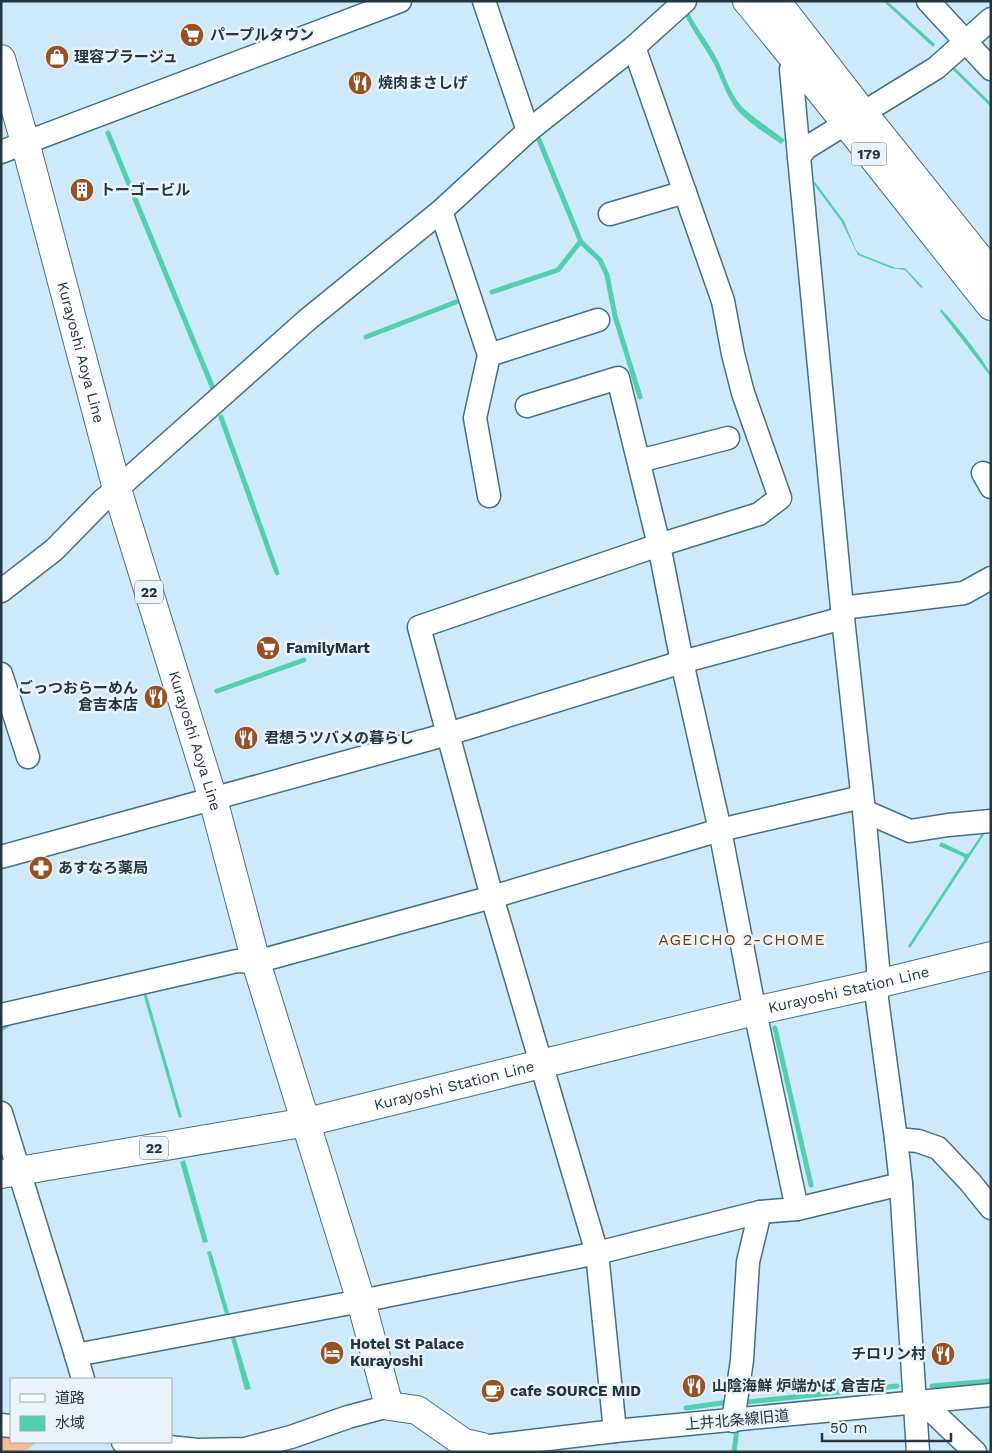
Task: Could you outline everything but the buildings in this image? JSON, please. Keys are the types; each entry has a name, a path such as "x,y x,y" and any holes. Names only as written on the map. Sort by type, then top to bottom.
{"main road":[{"name":"179","path":"747,1 796,61 854,119 991,273"},
{"name":"179","path":"776,1 854,119 991,306"},
{"name":"Kurayoshi Aoya Line","path":"1,59 13,147 213,799 256,962 307,1122"},
{"name":"Kurayoshi Station Line","path":"307,1122 756,1011 991,956"},
{"name":"22","path":"10,1172 307,1122"},
{"path":"307,1122 361,1301 388,1406 417,1410 464,1442 482,1447"}],"street":[{"path":"13,147 400,1"},
{"path":"484,1 528,131"},
{"path":"1,592 54,550 103,500 307,320 441,211 528,131 634,47 685,1"},
{"path":"928,1 991,69"},
{"path":"799,157 806,148 936,68 991,19"},
{"path":"615,1432 597,1252 492,897 419,627 659,544 759,514 780,498 743,393 733,354 724,301 634,47"},
{"path":"796,61 791,69 842,613 863,804 878,967 876,984 901,1184 918,1452"},
{"path":"610,214 685,192"},
{"path":"441,211 489,355 475,418 489,496"},
{"path":"489,355 598,320"},
{"path":"526,406 618,378 659,544 682,662 720,830 797,1209"},
{"path":"639,461 728,438"},
{"path":"1,857 448,734 842,613 964,593 991,578"},
{"path":"1,674 28,757"},
{"path":"1,1015 238,961 256,962 492,897 720,830 863,804 910,831 991,820"},
{"path":"1,1113 10,1172 83,1378"},
{"path":"896,1138 918,1141 938,1148 991,1208"},
{"path":"76,1355 361,1301 597,1252 760,1212 797,1209 901,1184"},
{"path":"733,1421 742,1360 748,1262 760,1212"},
{"name":"上井北条線旧道","path":"482,1447 991,1394"},
{"path":"916,1402 934,1414 975,1452"},
{"path":"132,1443 198,1450 245,1449 388,1406"}],"shaded area":[{"path":"1,1437 10,1438 10,1443 35,1443 25,1450 1,1452"}],"water":[{"path":"883,1 887,1 935,44 933,47"},
{"path":"686,6 717,59 738,102 752,116 785,140 781,144 759,129 734,106 715,66 685,16 682,8"},
{"path":"954,67 991,103 991,107 952,69"},
{"path":"815,182 844,221 856,250 860,254 896,268 905,268 923,287 921,288 905,270 891,268 858,255 841,221 813,183"},
{"path":"941,309 977,353 991,377 940,311"},
{"path":"987,826 989,827 910,948 908,946 964,860 964,857 939,846 941,842 966,854 969,853"},
{"path":"146,992 182,1117 179,1118 143,993"},
{"path":"185,1160 208,1242 203,1243 180,1162"},
{"path":"211,1251 229,1313 225,1314 207,1252"},
{"path":"234,1333 251,1389 245,1390 230,1334"}],"waterway":[{"path":"108,133 214,391"},
{"path":"537,135 581,242 600,260 607,275 615,316 640,397"},
{"path":"492,292 558,270 580,242"},
{"path":"366,337 456,302"},
{"path":"221,417 277,573"},
{"path":"217,691 304,660"},
{"path":"1,1029 11,1022"},
{"path":"775,1028 811,1185"},
{"path":"932,1386 991,1381"},
{"path":"748,1402 897,1386"},
{"path":"686,1408 729,1402"},
{"path":"734,1452 737,1429"}],"place":[{"name":"パープルタウン","path":"192,35"},
{"name":"理容プラージュ","path":"57,57"},
{"name":"焼肉まさしげ","path":"360,83"},
{"name":"トーゴービル","path":"82,190"},
{"name":"FamilyMart","path":"268,648"},
{"name":"ごっつおらーめん 倉吉本店","path":"156,697"},
{"name":"君想うツバメの暮らし","path":"246,738"},
{"name":"あすなろ薬局","path":"41,868"},
{"name":"Hotel St Palace Kurayoshi","path":"332,1353"},
{"name":"チロリン村","path":"943,1354"},
{"name":"山陰海鮮 炉端かば 倉吉店","path":"694,1386"},
{"name":"cafe SOURCE MID","path":"493,1391"}],"district":[{"name":"AGEICHO 2-CHOME","path":"742,939"}]}
